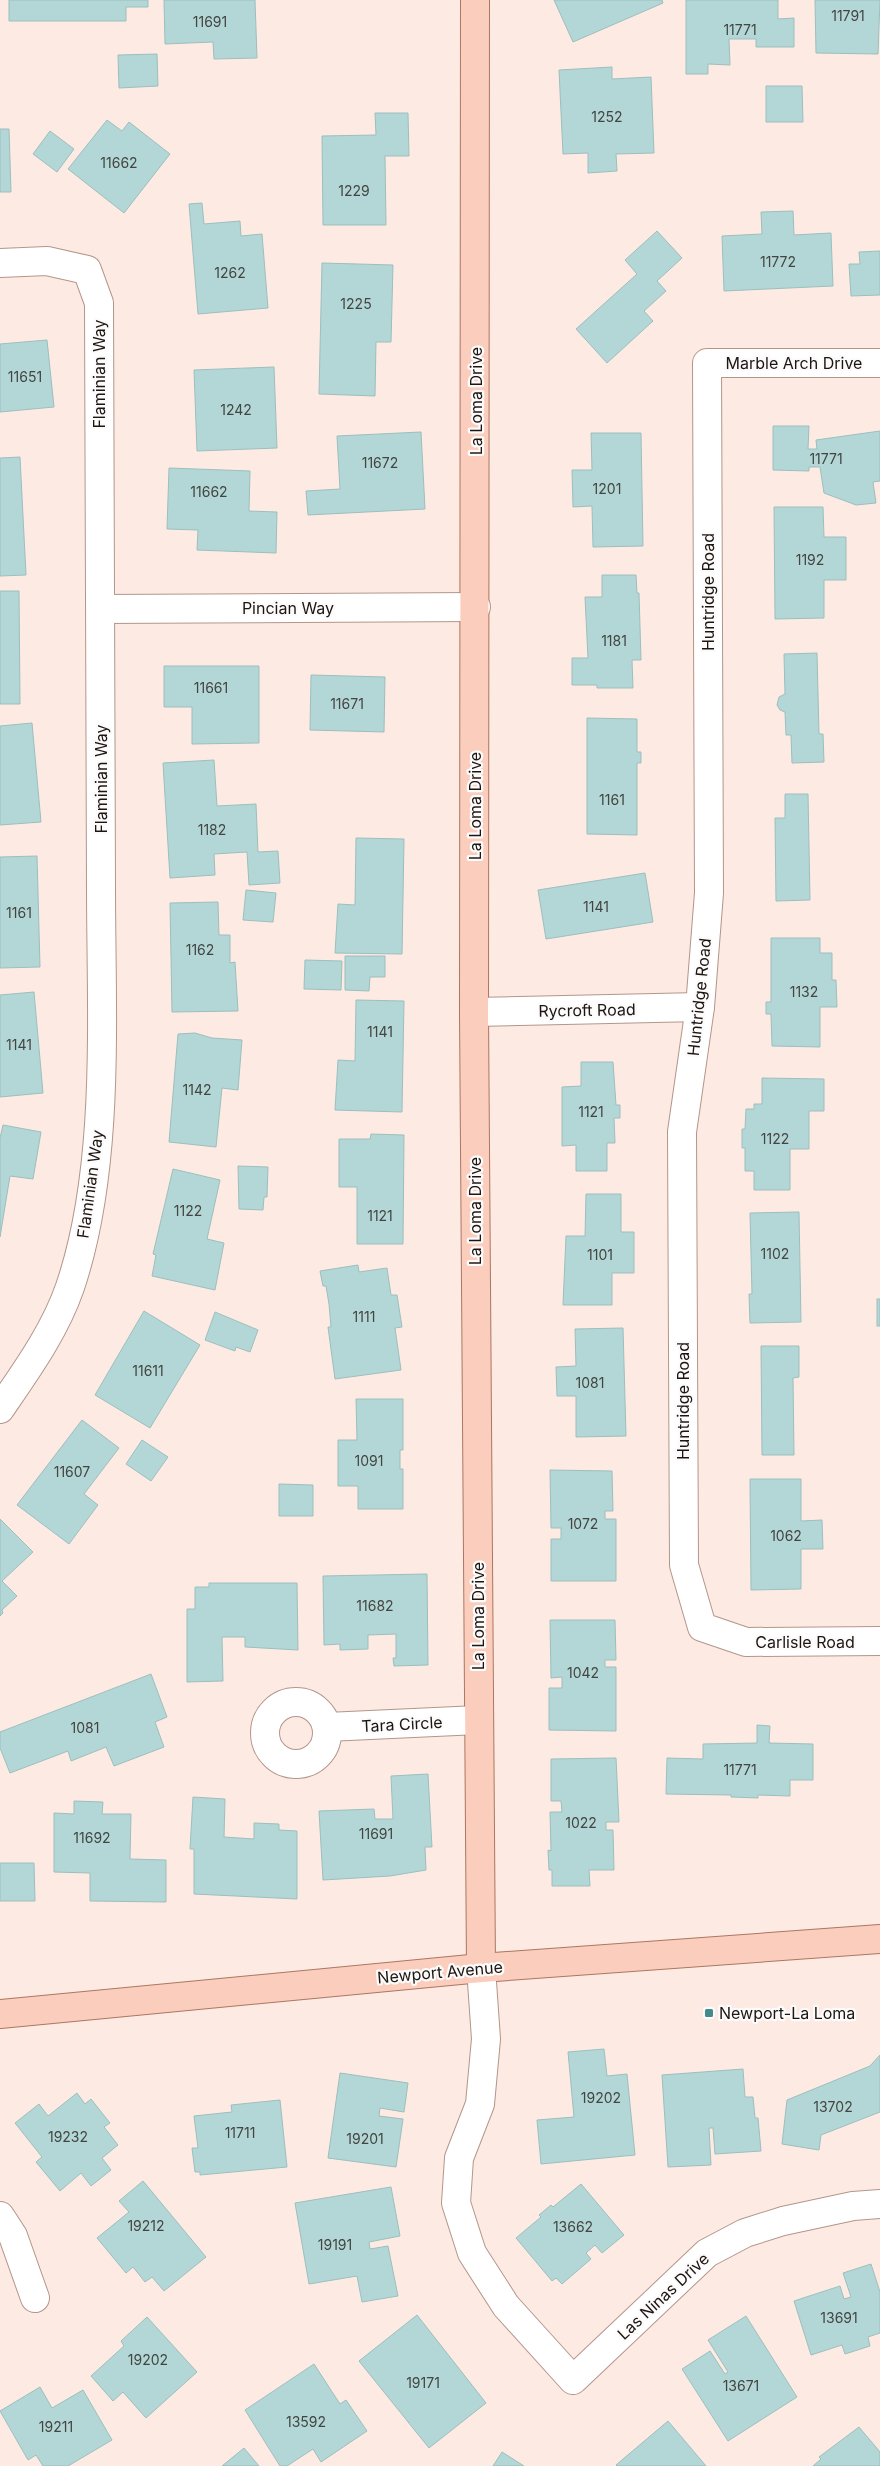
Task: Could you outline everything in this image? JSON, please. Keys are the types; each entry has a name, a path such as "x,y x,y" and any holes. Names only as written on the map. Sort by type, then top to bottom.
{"main road":[{"name":"La Loma Drive","path":"475,0 476,608 474,1012 481,1968"},
{"name":"Newport Avenue","path":"0,2014 481,1968 880,1939"}],"street":[{"name":"Flaminian Way","path":"0,263 47,261 87,270 99,303 101,609 101,1043 97,1154 84,1236 70,1288 37,1355 0,1409"},
{"name":"Marble Arch Drive","path":"707,363 880,362"},
{"name":"Huntridge Road","path":"702,1627 684,1566 682,1132 700,1007 709,893 707,363"},
{"name":"Pincian Way","path":"101,609 476,608"},
{"name":"Rycroft Road","path":"474,1012 700,1007"},
{"name":"Carlisle Road","path":"702,1627 746,1642 880,1641"},
{"name":"Tara Circle","path":"327,1727 478,1720"},
{"name":"La Loma Drive","path":"481,1968 486,2039 480,2104 460,2158 456,2203 472,2253 506,2306 573,2380"},
{"name":"Las Ninas Drive","path":"573,2380 707,2253 745,2233 783,2221 853,2206 880,2204"},
{"path":"0,2216 13,2236 35,2298"}],"building":[{"path":"9,0 148,0 148,7 126,7 126,21 9,21"},
{"path":"164,0 255,0 257,58 214,59 213,42 165,44"},
{"path":"554,0 662,0 663,3 573,42"},
{"path":"686,0 778,0 778,19 794,18 794,47 756,47 756,39 729,39 730,65 708,64 708,74 686,74"},
{"path":"815,0 880,0 878,54 816,53"},
{"path":"157,54 158,86 119,88 118,55"},
{"path":"612,67 612,79 651,77 654,153 616,154 617,171 588,173 588,153 563,154 559,70"},
{"path":"766,86 802,86 803,122 766,122"},
{"path":"375,113 408,113 409,156 385,156 386,225 323,225 322,136 376,135"},
{"path":"107,120 122,131 129,122 170,154 124,213 68,169"},
{"path":"0,129 9,129 11,192 0,192"},
{"path":"50,131 74,149 57,172 33,154"},
{"path":"202,203 204,224 240,221 241,236 262,234 268,308 198,314 189,204"},
{"path":"793,211 794,235 831,233 833,286 724,291 722,236 762,234 761,212"},
{"path":"657,231 682,258 657,281 666,291 644,311 653,321 607,363 576,329 637,274 625,260"},
{"path":"880,251 880,295 851,296 849,264 860,264 859,252"},
{"path":"322,263 393,265 391,342 376,342 375,396 319,394"},
{"path":"47,340 54,407 0,412 0,344"},
{"path":"274,367 277,448 197,451 194,370"},
{"path":"773,426 809,426 808,449 817,449 816,440 880,431 880,481 873,482 876,503 856,505 824,493 820,467 809,467 809,471 773,470"},
{"path":"421,432 425,509 308,515 306,491 340,489 337,436"},
{"path":"591,433 641,433 643,546 593,547 592,506 573,507 572,470 592,470"},
{"path":"20,457 26,575 0,576 0,458"},
{"path":"169,468 250,471 249,511 277,512 276,553 197,550 198,530 167,529"},
{"path":"774,507 823,507 824,537 846,537 846,580 824,580 824,618 775,619"},
{"path":"602,575 636,575 637,593 639,593 641,660 632,660 633,688 597,688 597,685 572,685 572,658 588,658 585,597 602,597"},
{"path":"0,591 19,591 20,704 0,704"},
{"path":"817,653 819,734 823,734 824,762 792,763 791,735 786,735 785,712 780,710 777,705 779,697 785,694 784,654"},
{"path":"164,666 259,666 259,743 192,744 192,707 164,707"},
{"path":"311,675 385,677 384,732 310,730"},
{"path":"587,718 637,719 637,752 641,752 641,763 637,763 637,835 587,834"},
{"path":"32,723 41,822 0,825 0,726"},
{"path":"214,760 217,806 256,804 258,852 278,851 280,883 249,885 247,852 214,854 215,875 170,878 163,763"},
{"path":"785,794 808,794 810,900 776,901 775,818 785,818"},
{"path":"356,838 404,839 402,954 335,953 338,904 355,905"},
{"path":"37,856 40,967 0,968 0,857"},
{"path":"645,873 653,922 546,939 538,890"},
{"path":"246,890 276,893 273,922 243,920"},
{"path":"218,902 219,935 230,935 230,963 235,962 238,1011 172,1012 170,903"},
{"path":"771,938 820,938 820,953 832,953 832,980 836,980 837,1007 820,1007 820,1047 772,1046 771,1014 766,1014 766,1002 771,1002"},
{"path":"345,956 385,956 385,977 370,977 369,991 345,990"},
{"path":"305,960 342,961 341,990 304,989"},
{"path":"34,992 43,1093 0,1097 0,995"},
{"path":"356,1000 404,1001 402,1112 335,1110 338,1060 355,1061"},
{"path":"195,1033 212,1038 242,1040 238,1090 222,1088 216,1147 169,1142 178,1034"},
{"path":"581,1062 613,1062 616,1105 620,1105 620,1118 614,1118 615,1143 607,1143 607,1171 576,1171 576,1145 562,1146 562,1087 581,1086"},
{"path":"762,1078 824,1079 824,1111 809,1111 809,1149 790,1149 790,1190 754,1190 754,1171 745,1171 745,1148 742,1148 742,1129 745,1129 746,1109 754,1109 754,1104 762,1104"},
{"path":"3,1125 41,1132 33,1179 10,1176 0,1237 0,1138"},
{"path":"371,1134 404,1135 403,1244 357,1244 357,1187 339,1187 339,1139 370,1139"},
{"path":"238,1166 268,1167 267,1197 264,1197 263,1210 239,1209"},
{"path":"173,1169 220,1180 207,1239 224,1243 215,1290 152,1276 156,1255 153,1254"},
{"path":"586,1194 621,1194 621,1232 634,1232 634,1273 612,1273 612,1305 563,1305 566,1236 585,1236"},
{"path":"799,1212 801,1322 750,1323 749,1294 752,1294 750,1213"},
{"path":"358,1265 359,1272 387,1268 391,1295 397,1295 402,1327 395,1328 401,1370 335,1379 328,1327 331,1327 329,1304 326,1286 323,1286 320,1271"},
{"path":"877,1299 880,1299 880,1326 877,1326"},
{"path":"144,1311 200,1345 150,1428 95,1395"},
{"path":"215,1312 258,1330 250,1352 236,1347 235,1351 205,1340"},
{"path":"623,1328 626,1436 576,1437 576,1396 557,1396 556,1367 576,1366 575,1329"},
{"path":"761,1346 799,1346 799,1377 793,1378 794,1455 762,1455"},
{"path":"356,1399 403,1399 403,1450 400,1450 400,1469 403,1469 403,1509 358,1509 358,1486 338,1486 338,1440 357,1440"},
{"path":"82,1420 119,1448 84,1494 98,1505 69,1544 17,1505"},
{"path":"142,1440 168,1457 151,1481 126,1464"},
{"path":"550,1470 612,1471 613,1511 605,1511 605,1519 616,1519 616,1581 551,1581 551,1539 561,1539 561,1528 551,1528"},
{"path":"750,1479 801,1479 801,1521 822,1520 823,1549 801,1549 801,1589 751,1590"},
{"path":"279,1484 313,1485 313,1516 279,1516"},
{"path":"0,1519 33,1552 2,1581 17,1596 2,1610 3,1613 0,1616"},
{"path":"427,1574 428,1665 394,1666 396,1634 368,1635 368,1649 340,1650 340,1644 324,1645 323,1576"},
{"path":"209,1583 297,1583 298,1650 245,1647 245,1637 222,1637 223,1681 187,1682 187,1609 195,1609 195,1587 209,1587"},
{"path":"550,1620 615,1620 616,1660 605,1660 605,1667 616,1667 616,1731 549,1730 549,1688 562,1688 562,1677 551,1678"},
{"path":"151,1674 167,1717 155,1722 164,1747 114,1766 106,1747 71,1761 68,1751 10,1773 0,1748 0,1732"},
{"path":"757,1725 770,1726 769,1743 813,1744 813,1780 790,1780 790,1796 758,1795 758,1798 731,1797 731,1795 666,1794 667,1758 703,1759 703,1744 757,1743"},
{"path":"616,1758 619,1822 606,1822 606,1830 613,1830 614,1870 589,1870 590,1886 552,1886 552,1870 549,1870 548,1850 551,1851 550,1812 562,1812 561,1801 551,1801 551,1759"},
{"path":"428,1774 432,1847 425,1847 426,1870 390,1876 323,1880 319,1811 374,1809 375,1819 393,1819 391,1776"},
{"path":"193,1797 225,1799 224,1837 254,1839 254,1823 279,1824 279,1830 297,1831 297,1899 194,1894 194,1849 190,1849"},
{"path":"74,1801 103,1802 102,1814 131,1814 130,1859 166,1860 166,1902 90,1901 90,1873 54,1872 54,1813 74,1814"},
{"path":"0,1863 34,1863 35,1901 0,1901"},
{"path":"604,2049 607,2076 627,2074 635,2155 541,2164 537,2120 574,2117 568,2052"},
{"path":"880,2055 880,2112 821,2135 819,2150 782,2144 787,2100 870,2066"},
{"path":"743,2069 745,2097 753,2097 755,2118 758,2118 761,2151 715,2154 713,2128 709,2128 711,2165 668,2167 662,2075"},
{"path":"340,2073 408,2083 404,2112 380,2108 379,2116 403,2119 396,2167 328,2158"},
{"path":"77,2093 85,2104 91,2099 110,2123 104,2127 118,2145 102,2158 111,2170 91,2186 81,2173 60,2191 36,2162 42,2157 15,2123 39,2104 48,2116"},
{"path":"280,2100 287,2167 200,2175 200,2172 195,2172 192,2148 198,2148 194,2116 232,2112 231,2105"},
{"path":"143,2181 206,2257 164,2291 152,2277 145,2282 133,2267 126,2273 97,2238 129,2212 119,2201"},
{"path":"581,2184 624,2235 602,2253 595,2245 586,2253 591,2259 562,2284 556,2278 552,2281 516,2238 541,2217 539,2215 551,2205 553,2207"},
{"path":"391,2187 400,2236 369,2242 370,2249 388,2246 398,2296 362,2302 357,2276 309,2284 295,2203"},
{"path":"871,2264 880,2292 880,2333 868,2337 870,2346 845,2354 842,2345 811,2355 794,2301 840,2286 844,2299 851,2297 843,2273"},
{"path":"417,2315 486,2403 429,2448 359,2361"},
{"path":"746,2316 797,2397 728,2441 682,2369 710,2351 725,2374 728,2372 708,2340"},
{"path":"147,2317 197,2372 146,2418 123,2392 113,2401 91,2376 124,2346 121,2341"},
{"path":"314,2364 340,2404 346,2400 367,2431 321,2462 313,2449 287,2466 280,2466 245,2410"},
{"path":"40,2387 52,2408 83,2390 112,2440 68,2466 43,2466 36,2455 28,2460 0,2411"},
{"path":"668,2421 706,2466 616,2465"},
{"path":"859,2427 880,2452 880,2466 813,2466 821,2459 819,2457"},
{"path":"244,2448 259,2466 222,2466"},
{"path":"502,2452 524,2466 493,2466"}],"place":[{"name":"Newport-La Loma","path":"709,2013"}]}
